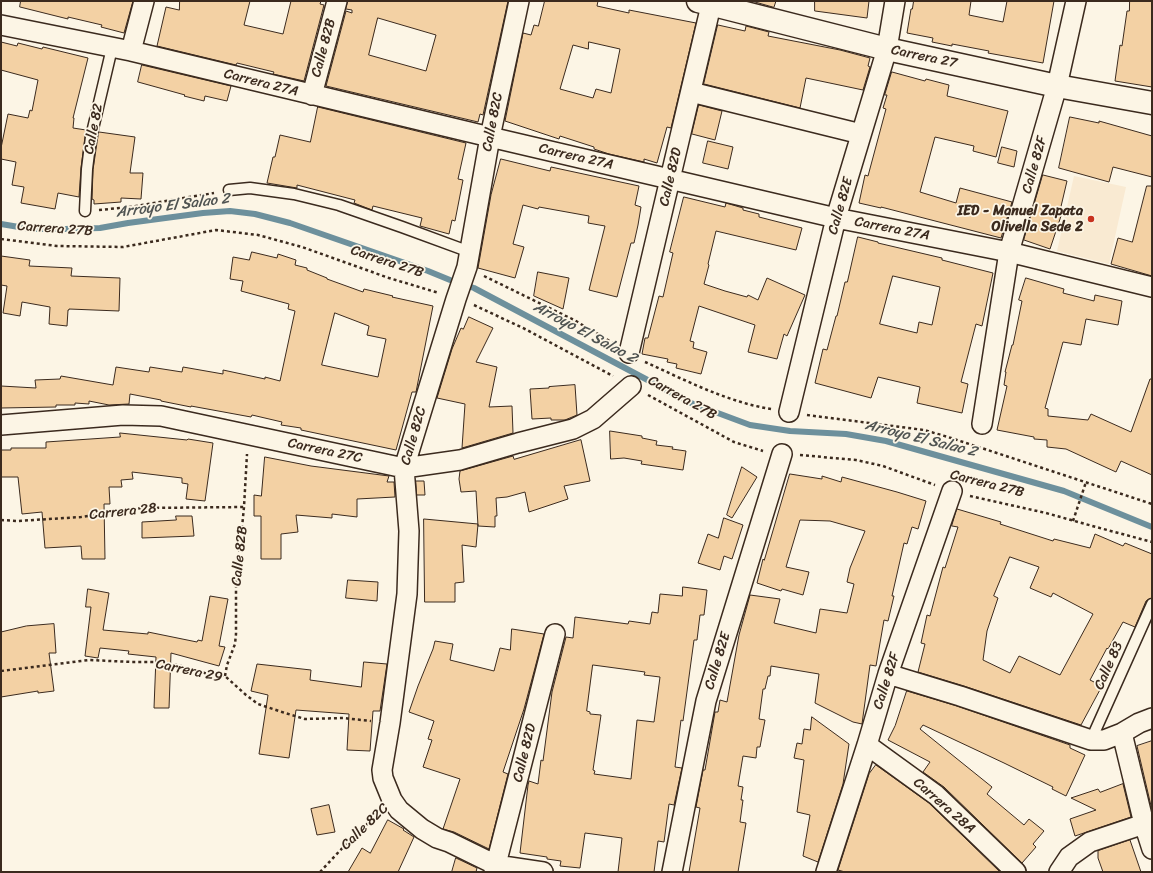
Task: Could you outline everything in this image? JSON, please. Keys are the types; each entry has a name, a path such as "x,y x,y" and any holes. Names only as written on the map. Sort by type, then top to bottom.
{"street":[{"path":"131,51 144,1"},
{"name":"Calle 82B","path":"312,95 337,1"},
{"name":"Calle 82C","path":"392,800 383,778 382,770 390,723 407,594 408,531 404,468 469,260 490,137 519,1"},
{"name":"Calle 82E","path":"789,412 836,218 887,49 895,1"},
{"name":"Calle 82F","path":"982,424 1010,252 1058,86 1076,1"},
{"name":"Carrera 27","path":"708,2 887,49 1058,86 1152,103"},
{"name":"Calle 82D","path":"629,353 691,92 708,2"},
{"name":"Carrera 27A","path":"1,25 131,51 836,218 1010,252 1152,286"},
{"path":"691,92 861,134"},
{"name":"Carrera 27C","path":"1,425 123,415 161,416 404,468 460,460 573,429 594,419 632,386"},
{"name":"Calle 82E","path":"672,872 706,701 782,454"},
{"name":"Calle 82F","path":"826,872 888,674 952,491"},
{"name":"Calle 82D","path":"495,869 555,634"},
{"path":"888,674 960,696 1091,740 1104,740 1152,718"},
{"path":"1122,733 1148,823 1152,849"},
{"name":"Carrera 28A","path":"867,745 936,795 1016,872"},
{"path":"392,800 399,810 422,829 437,838 474,854 495,869 543,872"},
{"path":"1059,872 1069,857 1090,842 1148,823"}],"lane":[{"name":"Calle 82","path":"85,211 87,169 91,137 112,48"},
{"path":"228,190 250,188 294,194 339,205 402,227 469,260"},
{"name":"Calle 83","path":"1091,740 1152,604"}],"path":[{"name":"Carrera 27B","path":"85,211 130,207 228,190"},
{"name":"Carrera 27B","path":"1,239 57,246 123,247 216,230 258,235 302,247 389,278 483,308 632,386 734,442 760,450 782,454 856,460 882,466 916,479 980,499 1046,513 1152,542"},
{"name":"Calle 82B","path":"225,676 236,634 236,588 244,507 248,434"},
{"path":"1073,520 1085,482"},
{"name":"Carrera 28","path":"1,520 18,521 81,517 142,508 244,507"},
{"name":"Carrera 29","path":"1,671 89,660 157,662 178,665 208,674 225,676 258,704 299,718 343,718 390,723"},
{"name":"Calle 82C","path":"320,872 348,842 392,800"}],"shaded area":[{"name":"IED - Manuel Zapata Olivella Sede 2","path":"1074,176 1126,187 1109,264 1057,251"}],"building":[{"path":"21,1 133,1 124,33 101,27 102,25 68,17 68,19 20,7"},
{"path":"180,1 250,1 244,25 283,34 291,1 321,1 320,4 324,5 304,81 273,74 274,72 237,63 236,65 157,46 166,7 179,10"},
{"path":"348,1 508,1 483,115 480,114 478,122 326,86 346,11 352,13 352,10 346,9","holes":["378,18 436,35 426,71 369,55"]},
{"path":"545,1 598,1 597,6 629,13 629,10 696,23 671,128 667,127 657,163 644,159 644,162 609,154 594,149 594,147 560,136 559,139 505,121 523,33 531,35 534,25 538,26","holes":["589,42 620,49 611,93 596,89 593,98 560,89 573,45 588,49"]},
{"path":"752,1 776,1 774,7"},
{"path":"815,1 869,1 867,18 815,11"},
{"path":"914,1 971,1 969,15 1003,22 1007,1 1054,1 1043,63 988,53 989,51 952,44 952,46 932,42 933,38 907,33 911,9"},
{"path":"1130,1 1152,1 1152,87 1115,81 1120,45 1122,46 1127,11 1129,11"},
{"path":"718,25 745,31 746,26 769,32 768,36 840,50 870,58 868,66 870,67 863,90 806,78 800,108 704,84"},
{"path":"1,42 17,46 18,43 42,49 43,47 88,58 73,118 73,128 86,130 79,197 58,193 55,209 21,203 24,187 12,185 16,162 1,159 1,148 8,114 28,118 30,110 32,111 38,80 1,70"},
{"path":"142,65 231,86 227,101 205,96 204,101 138,82"},
{"path":"892,72 925,81 926,79 949,85 947,96 1008,111 996,157 973,151 974,146 935,137 920,192 956,203 960,188 1012,202 1001,238 881,207 859,203 865,175 868,176 886,109 883,108 887,95 885,95"},
{"path":"699,105 722,111 715,140 692,134"},
{"path":"318,107 466,143 458,179 463,180 455,221 452,220 449,234 420,226 422,218 373,206 372,210 354,203 355,200 297,185 297,188 267,183 280,135 310,142"},
{"path":"1070,117 1099,123 1099,121 1152,136 1152,177 1113,167 1109,182 1059,168"},
{"path":"99,132 135,137 130,173 143,173 141,199 121,198 121,202 94,204 94,200 92,199 93,170"},
{"path":"708,141 733,147 728,169 703,163"},
{"path":"1002,147 1017,151 1014,167 998,163"},
{"path":"501,159 550,171 551,167 639,186 635,205 641,207 638,225 634,243 631,243 617,297 589,290 605,226 588,223 589,216 539,207 538,209 523,205 513,244 524,247 515,278 478,268 491,195"},
{"path":"1043,175 1067,181 1059,215 1061,216 1050,249 1024,240"},
{"path":"1147,186 1152,186 1152,276 1111,264 1118,238 1132,242"},
{"path":"684,197 725,207 726,203 743,208 743,210 759,214 759,217 802,228 796,250 716,231 704,284 747,297 748,295 758,300 767,278 805,295 787,336 784,334 777,359 748,352 755,325 699,306 690,341 694,342 693,348 707,352 701,374 676,368 677,364 667,362 668,359 642,354 645,338 648,338 659,296 663,297 673,253 670,252"},
{"path":"858,237 942,258 942,260 993,273 982,326 976,324 961,382 968,384 962,413 917,403 920,387 878,377 871,398 815,383 823,349 827,350 845,282 847,282","holes":["893,276 940,287 932,325 919,322 917,333 880,324"]},
{"path":"252,252 277,258 278,254 296,260 295,265 307,268 307,270 327,279 363,292 364,289 433,306 416,392 412,392 396,450 301,430 301,428 281,425 282,422 252,415 251,417 191,407 130,394 129,404 109,405 89,401 89,404 75,403 75,405 56,405 56,407 1,408 1,386 36,388 35,380 60,379 61,376 113,385 116,367 149,372 150,367 182,372 183,367 223,374 223,370 280,381 295,311 288,309 289,304 241,291 243,281 230,279 233,257 249,260","holes":["335,313 369,326 367,335 386,339 378,377 322,365"]},
{"path":"1,256 30,260 29,266 72,268 71,276 120,278 119,311 69,309 67,326 49,324 50,307 22,302 20,316 3,313 7,286 1,285"},
{"path":"538,272 569,278 563,309 534,296"},
{"path":"1026,278 1064,289 1063,293 1094,301 1095,295 1122,301 1118,325 1086,319 1081,345 1063,342 1045,408 1048,409 1048,416 1088,420 1091,414 1131,432 1150,379 1152,379 1152,475 1121,461 1116,472 1066,449 1047,447 1047,440 1034,439 1034,437 997,430 1007,386 1004,385 1005,372 1013,345 1022,301 1019,300"},
{"path":"469,317 493,328 476,362 497,367 489,407 512,406 513,433 462,448 465,404 437,398 452,349 461,328 463,329"},
{"path":"575,385 577,415 565,420 551,420 551,418 532,419 530,389"},
{"path":"610,431 642,436 642,438 657,441 656,445 673,447 672,449 686,451 683,470 641,464 642,461 624,458 611,459"},
{"path":"120,433 188,439 213,443 205,501 186,499 188,484 182,483 182,478 132,472 133,479 121,480 122,487 109,487 110,504 104,504 105,559 82,559 81,546 45,548 42,512 22,514 18,477 1,477 1,450 11,450 11,448 46,448 46,442 120,437"},
{"path":"581,440 590,481 564,486 568,499 529,512 525,492 507,497 496,498 497,516 495,516 495,527 478,526 476,491 461,492 459,479 460,471 513,456 514,459"},
{"path":"265,457 311,466 389,476 387,482 394,482 395,497 357,499 357,517 332,514 332,518 296,515 298,532 281,534 281,559 261,559 261,516 254,516 254,495 261,496"},
{"path":"742,467 757,477 732,518 727,515"},
{"path":"790,474 822,479 822,476 841,482 842,477 926,501 918,529 912,527 907,544 904,543 888,621 884,620 876,666 870,665 862,724 853,722 815,703 819,674 771,666 770,676 768,676 765,689 763,689 759,719 765,720 760,747 757,747 756,758 743,756 738,786 743,787 740,822 746,823 738,872 689,872 700,808 696,807 703,770 705,770 715,712 718,712 720,700 727,702 739,635 750,595 780,599 774,623 816,633 820,609 847,613 854,584 847,582 850,568 865,531 830,521 800,520 786,567 809,572 803,595 782,589 781,591 757,583 763,559 764,560"},
{"path":"416,481 424,481 425,495 417,495"},
{"path":"957,509 1001,522 1000,524 1053,541 1054,539 1090,548 1095,534 1123,546 1125,543 1152,554 1152,598 1146,601 1135,627 1123,622 1108,649 1107,648 1090,680 1102,686 1081,725 918,672 925,644 921,643 927,615 930,616 943,567 945,568 958,527 952,526","holes":["1010,557 1039,567 1030,588 1051,597 1053,593 1093,614 1060,675 1019,656 1010,673 983,660 987,631 998,598 994,596"]},
{"path":"176,516 192,516 194,536 142,538 142,522 176,520"},
{"path":"724,518 743,525 732,559 724,556 720,570 698,563 708,534 718,538"},
{"path":"424,519 478,524 476,547 462,545 464,582 455,583 455,602 425,602"},
{"path":"348,580 378,582 377,601 346,598"},
{"path":"683,587 707,590 704,615 700,615 697,640 694,640 683,721 681,720 675,767 682,768 674,805 669,804 664,842 658,841 654,872 618,872 622,838 585,833 580,868 560,866 561,861 547,859 547,857 520,853 528,785 529,781 538,784 541,760 543,761 552,692 566,637 573,638 575,617 628,624 629,621 650,624 652,612 658,613 660,594 682,596","holes":["593,665 645,672 644,675 660,677 654,722 637,720 631,779 594,774 595,771 593,770 601,715 590,714 590,712 587,711"]},
{"path":"88,589 109,593 103,630 148,634 148,632 197,642 198,640 202,641 210,596 228,599 219,646 225,647 219,666 171,653 169,708 154,708 156,657 128,654 129,651 100,648 98,658 85,656 91,607 86,607"},
{"path":"54,624 56,653 49,653 54,691 38,693 38,691 1,697 1,632 26,626"},
{"path":"512,629 544,634 524,709 503,772 508,774 489,849 454,832 443,829 460,779 423,767 432,740 428,739 434,721 409,712 435,641 453,644 450,660 494,671 500,648 510,650"},
{"path":"364,662 387,664 380,711 373,711 370,751 347,750 349,714 296,710 289,758 259,754 268,695 251,691 257,664 311,670 310,680 361,687"},
{"path":"907,691 957,706 1070,745 1070,748 1085,755 1066,796 1052,789 1053,787 923,725 920,729 992,787 987,794 1024,825 1029,819 1044,831 1033,844 1036,847 1022,863 944,787 923,772 930,762 888,740 895,726"},
{"path":"812,717 849,744 843,784 818,862 803,856 810,815 797,812 804,760 794,758 797,743 802,744 804,729 810,730"},
{"path":"1152,741 1152,810 1137,746"},
{"path":"876,765 929,803 1000,872 845,872 838,870 869,774"},
{"path":"1123,784 1131,817 1075,836 1070,819 1096,810 1071,798 1098,789 1100,792"},
{"path":"329,805 335,832 317,835 311,809"},
{"path":"388,820 404,829 403,830 414,837 398,872 348,872 362,848 370,853"},
{"path":"1130,840 1141,872 1103,872 1098,858 1098,851"},
{"path":"456,858 477,868 476,872 452,872"}],"waterway":[{"name":"Arroyo El Salao 2","path":"1,224 31,229 100,228 203,213 230,211 255,214 290,223 474,288 691,403 750,425 790,431 846,434 886,441 1064,491 1152,527"}],"place":[{"name":"IED - Manuel Zapata Olivella Sede 2","path":"1091,219"}]}
